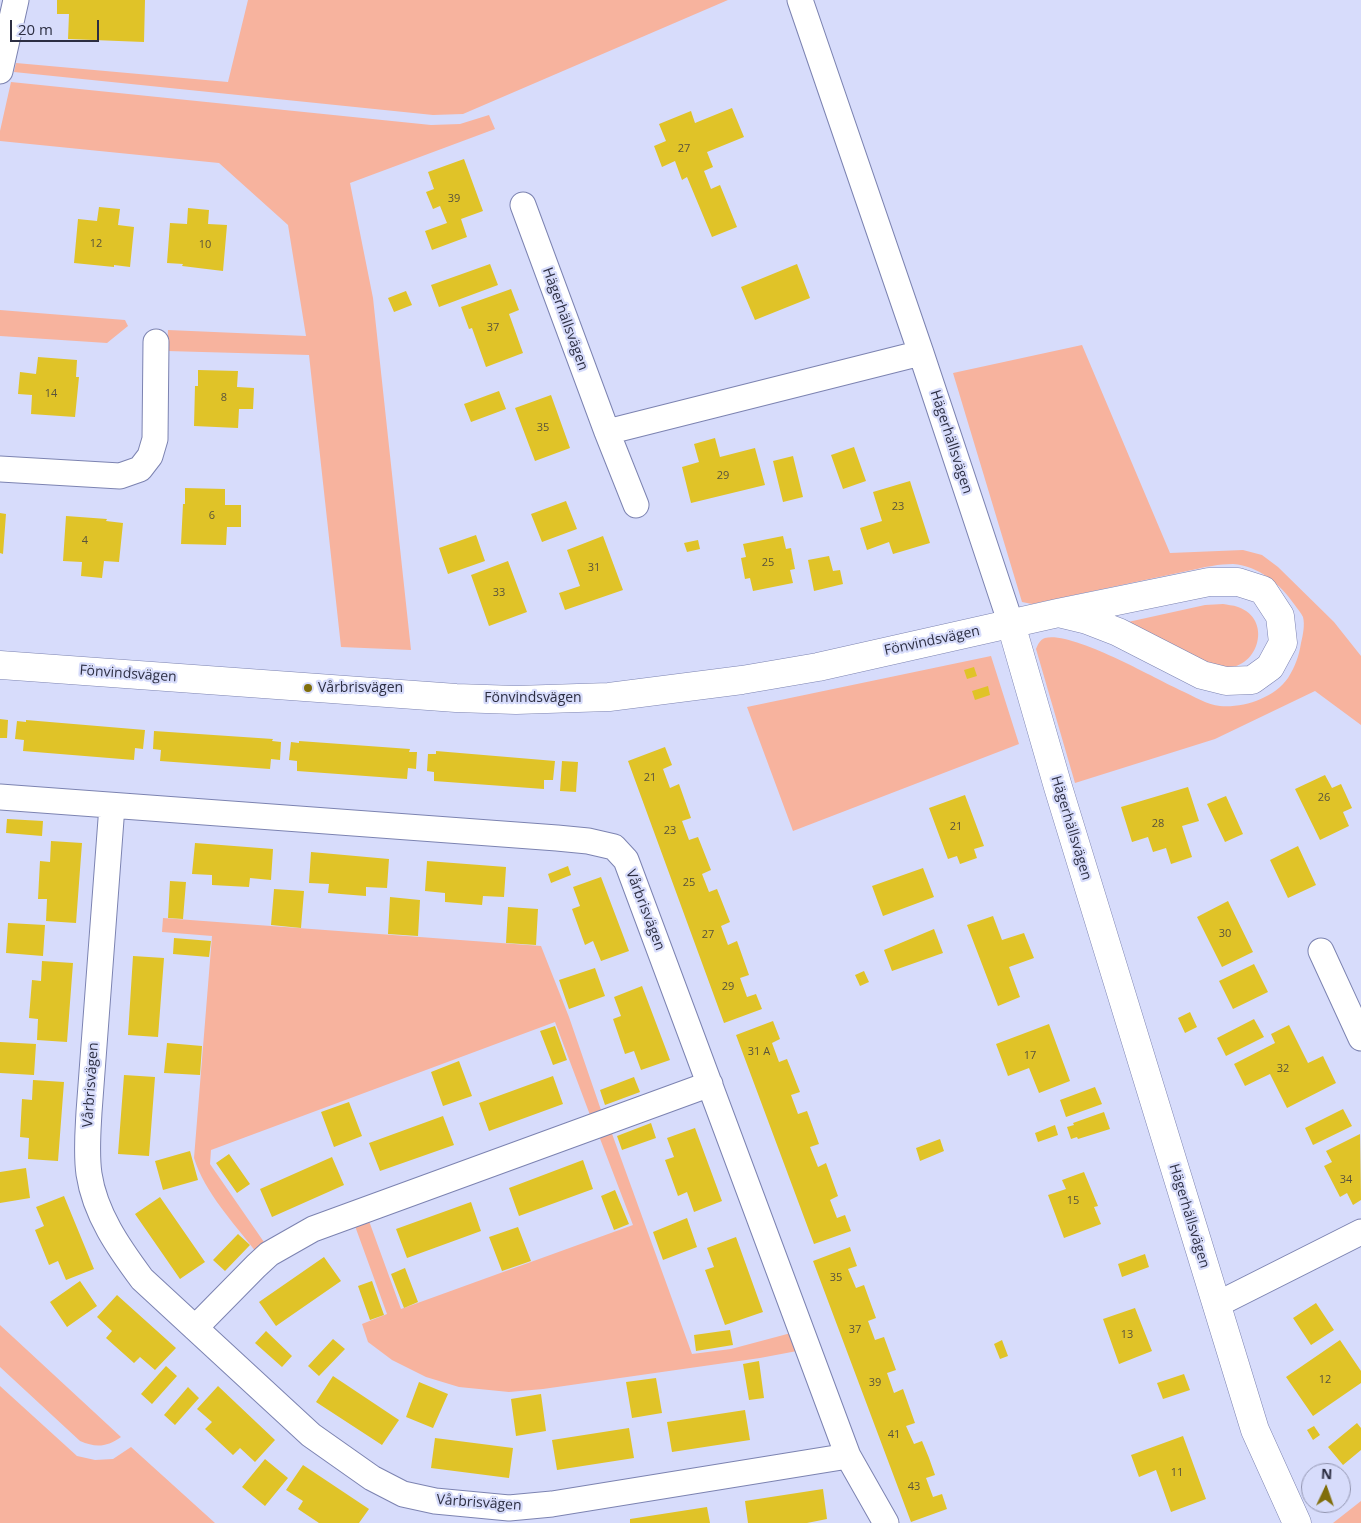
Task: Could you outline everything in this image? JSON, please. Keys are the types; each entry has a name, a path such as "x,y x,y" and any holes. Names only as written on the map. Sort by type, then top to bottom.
{"street":[{"path":"0,71 16,0"},
{"name":"Hägerhällsvägen","path":"800,0 922,353 1011,624 1058,787 1255,1430 1297,1523"},
{"name":"Hägerhällsvägen","path":"523,205 636,505"},
{"path":"0,469 120,476 140,469 150,456 155,439 156,342"},
{"path":"607,432 922,353"},
{"name":"Fönvindsvägen","path":"0,665 447,697 516,700 629,695 751,678 818,666 1058,613 1209,582 1238,582 1263,590 1280,616 1283,643 1270,667 1252,680 1226,681 1202,675 1118,632 1087,620 1058,613"},
{"name":"Vårbrisvägen","path":"0,797 580,840 614,847 626,860 848,1456 886,1523"},
{"name":"Vårbrisvägen","path":"112,806 89,1112 89,1174 94,1196 110,1232 126,1259 142,1280 311,1435 372,1478 403,1494 435,1501 509,1508 532,1506 848,1456"},
{"path":"1320,951 1361,1038"},
{"path":"195,1328 269,1254 313,1229 710,1084"},
{"path":"1216,1305 1361,1232"}],"shaded area":[{"path":"248,0 728,0 463,114 433,115 14,72 16,63 228,82"},
{"path":"11,82 431,125 460,124 489,115 495,129 350,183 373,298 411,650 341,647 309,355 167,351 168,330 306,336 288,225 219,163 0,141 0,131"},
{"path":"0,310 125,320 128,326 107,343 0,336"},
{"path":"1082,345 1170,553 1243,550 1262,555 1278,567 1334,622 1361,656 1361,725 1315,691 1215,739 1075,783 1036,649 1042,640 1045,638 1057,638 1093,648 1206,702 1220,706 1229,706 1258,700 1282,685 1293,670 1304,627 1303,617 1275,583 1252,568 1233,564 1207,567 1032,604 1022,602 953,373"},
{"path":"1223,604 1238,607 1249,614 1256,623 1258,634 1256,645 1251,655 1243,663 1232,667 1218,667 1205,663 1128,622 1205,605"},
{"path":"991,656 1019,744 793,831 747,707"},
{"path":"163,918 541,946 569,1017 601,1110 590,1115 555,1022 211,1150 210,1164 266,1245 256,1252 205,1183 194,1158 212,936 162,932"},
{"path":"611,1131 692,1354 731,1349 791,1333 797,1351 543,1389 509,1392 459,1387 426,1377 392,1360 368,1342 362,1324 387,1314 355,1226 369,1221 401,1309 633,1225 599,1136"},
{"path":"0,1325 121,1437 106,1445 91,1445 80,1441 0,1367"},
{"path":"0,1386 77,1456 95,1460 113,1459 131,1447 215,1523 0,1523"},
{"path":"1361,1501 1361,1523 1333,1523 1346,1513 1351,1513 1351,1509"}],"building":[{"path":"57,0 145,0 144,42 68,39 69,14 57,14"},
{"path":"732,108 744,137 707,152 713,167 704,171 711,189 720,185 737,227 712,237 687,177 682,180 675,161 662,167 654,146 666,141 659,124 691,111 695,123"},
{"path":"464,159 483,211 461,219 467,237 432,250 425,231 447,223 440,206 433,209 426,192 434,189 428,172"},
{"path":"99,207 120,209 118,225 134,227 130,267 74,263 78,219 97,221"},
{"path":"188,208 209,210 208,224 227,225 223,271 167,263 170,223 187,224"},
{"path":"490,264 498,285 439,307 431,285"},
{"path":"797,264 810,298 755,320 741,287"},
{"path":"511,289 519,310 509,314 523,353 486,367 472,328 469,329 461,307"},
{"path":"406,291 412,305 394,312 388,298"},
{"path":"38,357 77,360 76,377 79,377 75,417 31,414 32,395 18,394 20,372 36,374"},
{"path":"198,370 238,371 237,387 254,388 253,409 239,409 238,428 194,426 195,386 198,386"},
{"path":"499,391 506,409 471,422 464,404"},
{"path":"551,395 570,448 535,461 515,408"},
{"path":"715,438 720,457 755,448 765,485 691,503 682,467 699,462 694,444"},
{"path":"854,447 866,481 843,489 831,455"},
{"path":"793,456 803,497 783,502 773,461"},
{"path":"910,481 930,543 893,554 889,542 867,550 860,528 882,521 873,492"},
{"path":"185,488 225,489 225,505 241,505 241,527 227,527 226,545 181,544"},
{"path":"566,501 577,529 542,542 531,514"},
{"path":"0,513 6,514 3,554 0,553"},
{"path":"66,516 107,519 106,521 123,523 119,562 104,561 102,578 81,576 82,562 63,561"},
{"path":"476,535 485,561 448,574 439,548"},
{"path":"603,536 623,590 565,610 559,593 580,586 567,550"},
{"path":"783,536 786,549 791,548 795,569 790,570 793,583 753,591 750,578 745,579 741,558 746,557 743,544"},
{"path":"698,540 700,549 687,552 684,543"},
{"path":"829,556 833,571 840,570 843,584 814,591 808,560"},
{"path":"508,561 527,612 489,626 471,575"},
{"path":"974,667 977,676 967,679 964,670"},
{"path":"988,686 990,695 975,700 972,691"},
{"path":"0,719 8,720 7,738 0,738"},
{"path":"26,720 145,730 143,749 135,748 134,760 23,751 24,740 15,739 17,721 26,722"},
{"path":"154,731 273,739 272,741 281,742 280,760 271,759 270,769 160,761 161,750 153,749"},
{"path":"299,741 410,749 409,752 417,752 416,769 408,768 407,779 297,771 297,761 289,760 291,742 299,743"},
{"path":"665,747 672,765 663,769 670,788 679,784 691,818 682,821 689,840 698,837 711,870 702,874 709,892 717,889 730,922 721,926 728,945 737,941 749,975 740,978 747,997 756,994 762,1009 724,1023 628,761"},
{"path":"436,751 555,761 553,780 544,780 544,789 434,781 434,772 427,771 428,754 436,754"},
{"path":"562,761 578,762 576,792 560,791"},
{"path":"1325,775 1332,788 1341,784 1352,808 1343,812 1349,826 1320,840 1295,789"},
{"path":"1188,787 1199,821 1182,826 1192,857 1171,864 1166,848 1153,852 1148,837 1132,842 1121,807"},
{"path":"965,795 984,846 974,849 977,858 960,864 957,856 948,859 929,808"},
{"path":"1226,796 1243,834 1225,842 1207,804"},
{"path":"7,819 43,821 42,836 6,833"},
{"path":"51,841 82,843 76,923 46,921 47,899 38,899 40,861 50,862"},
{"path":"195,843 273,849 271,880 250,878 249,887 212,885 212,875 192,874"},
{"path":"1298,846 1316,885 1288,898 1270,860"},
{"path":"311,852 389,859 387,888 366,887 366,896 328,893 329,884 309,883"},
{"path":"427,861 506,867 504,897 483,896 482,905 445,902 445,893 425,891"},
{"path":"568,866 571,875 551,883 548,874"},
{"path":"923,868 934,897 883,916 872,886"},
{"path":"601,877 629,951 601,961 593,941 585,945 572,909 580,906 573,887"},
{"path":"170,881 186,882 183,919 168,918"},
{"path":"274,889 304,891 301,928 271,925"},
{"path":"390,897 420,900 418,936 388,934"},
{"path":"1228,901 1253,952 1222,967 1197,917"},
{"path":"508,907 538,909 536,945 506,943"},
{"path":"993,916 1002,940 1024,933 1034,958 1009,967 1020,997 998,1006 967,925"},
{"path":"8,923 45,925 43,956 6,953"},
{"path":"934,929 943,953 892,971 884,950"},
{"path":"174,938 211,941 209,957 173,954"},
{"path":"133,956 164,958 158,1037 128,1035"},
{"path":"42,961 73,963 67,1042 37,1040 38,1019 29,1018 32,980 41,981"},
{"path":"1254,964 1268,992 1233,1009 1219,981"},
{"path":"595,968 605,996 569,1009 559,980"},
{"path":"864,971 869,982 860,986 855,975"},
{"path":"642,986 670,1060 641,1070 634,1051 625,1054 613,1019 621,1016 614,997"},
{"path":"1190,1012 1197,1027 1185,1033 1178,1018"},
{"path":"1254,1019 1264,1037 1226,1056 1217,1038"},
{"path":"773,1021 780,1039 772,1043 779,1062 787,1059 800,1092 791,1095 798,1114 807,1111 819,1144 810,1147 818,1167 826,1163 838,1196 830,1200 837,1218 845,1215 851,1231 814,1244 736,1035"},
{"path":"1049,1024 1070,1081 1039,1093 1029,1068 1008,1076 996,1044"},
{"path":"1289,1025 1308,1063 1323,1056 1336,1083 1287,1108 1270,1074 1245,1086 1234,1064 1275,1043 1271,1034"},
{"path":"555,1026 567,1060 553,1065 540,1031"},
{"path":"0,1042 36,1044 34,1075 0,1073"},
{"path":"167,1043 202,1046 200,1075 164,1073"},
{"path":"459,1061 472,1096 443,1106 431,1072"},
{"path":"124,1075 155,1077 149,1156 118,1154"},
{"path":"553,1076 563,1104 489,1131 479,1103"},
{"path":"634,1077 640,1092 605,1105 600,1090"},
{"path":"33,1080 64,1082 58,1161 28,1159 29,1138 20,1137 22,1099 32,1100"},
{"path":"1095,1087 1102,1104 1066,1117 1060,1100"},
{"path":"349,1102 362,1136 334,1147 321,1112"},
{"path":"1343,1109 1352,1126 1313,1145 1305,1128"},
{"path":"1104,1112 1110,1129 1078,1139 1077,1137 1071,1139 1067,1127"},
{"path":"443,1116 454,1145 380,1171 369,1143"},
{"path":"651,1123 656,1138 622,1150 617,1136"},
{"path":"1055,1125 1058,1135 1038,1142 1035,1133"},
{"path":"695,1128 722,1201 694,1212 687,1192 678,1196 665,1160 674,1157 667,1138"},
{"path":"1360,1134 1361,1200 1353,1205 1347,1193 1340,1197 1324,1166 1332,1162 1326,1151"},
{"path":"940,1139 944,1151 920,1161 916,1148"},
{"path":"190,1151 198,1180 163,1190 155,1161"},
{"path":"229,1154 250,1184 237,1193 216,1163"},
{"path":"332,1157 344,1185 272,1217 260,1189"},
{"path":"583,1160 593,1189 519,1216 509,1188"},
{"path":"26,1168 30,1198 0,1203 0,1172"},
{"path":"1084,1172 1098,1206 1094,1207 1101,1224 1064,1238 1048,1195 1066,1189 1062,1180"},
{"path":"615,1190 629,1224 614,1230 601,1196"},
{"path":"64,1196 94,1269 66,1280 58,1261 49,1265 35,1230 44,1226 36,1207"},
{"path":"160,1197 205,1262 180,1279 135,1214"},
{"path":"471,1202 481,1231 407,1258 396,1229"},
{"path":"687,1218 697,1247 663,1260 653,1232"},
{"path":"518,1227 531,1261 502,1271 489,1237"},
{"path":"238,1234 250,1245 225,1271 213,1260"},
{"path":"736,1237 763,1312 725,1325 705,1270 714,1267 707,1248"},
{"path":"850,1247 857,1266 848,1269 856,1288 864,1285 876,1318 868,1321 875,1340 884,1337 896,1370 887,1373 894,1393 903,1389 915,1423 906,1426 914,1444 922,1441 935,1475 926,1478 933,1497 942,1494 947,1509 911,1522 813,1261"},
{"path":"1145,1254 1149,1267 1122,1277 1118,1264"},
{"path":"324,1257 341,1281 276,1326 259,1302"},
{"path":"405,1268 418,1302 404,1308 391,1274"},
{"path":"80,1281 97,1306 67,1327 50,1302"},
{"path":"372,1281 384,1315 370,1320 358,1286"},
{"path":"117,1295 176,1348 155,1370 140,1357 134,1363 106,1338 112,1331 97,1317"},
{"path":"1316,1303 1334,1330 1311,1345 1293,1318"},
{"path":"1135,1308 1152,1351 1119,1364 1103,1319"},
{"path":"730,1330 733,1345 696,1351 694,1335"},
{"path":"266,1331 292,1356 282,1367 255,1343"},
{"path":"333,1339 345,1349 319,1376 308,1366"},
{"path":"1002,1340 1008,1356 1000,1359 994,1344"},
{"path":"1340,1340 1361,1371 1361,1383 1313,1416 1286,1377"},
{"path":"759,1361 764,1398 749,1400 743,1364"},
{"path":"166,1366 177,1376 152,1404 141,1394"},
{"path":"1184,1374 1190,1390 1163,1399 1157,1383"},
{"path":"333,1376 399,1420 382,1445 316,1402"},
{"path":"656,1378 662,1413 632,1418 626,1382"},
{"path":"419,1382 448,1394 433,1428 406,1417"},
{"path":"218,1386 275,1440 255,1462 240,1448 233,1455 205,1429 212,1422 197,1409"},
{"path":"188,1387 199,1398 175,1425 164,1415"},
{"path":"541,1394 546,1431 516,1436 511,1399"},
{"path":"745,1410 750,1440 672,1452 667,1422"},
{"path":"1357,1423 1361,1428 1361,1450 1345,1463 1341,1463 1328,1447"},
{"path":"1314,1426 1320,1435 1313,1440 1307,1430"},
{"path":"629,1428 634,1458 557,1470 552,1440"},
{"path":"1183,1436 1206,1499 1171,1512 1156,1470 1139,1477 1131,1455"},
{"path":"435,1438 513,1448 509,1478 431,1468"},
{"path":"265,1459 288,1478 265,1506 242,1487"},
{"path":"303,1465 369,1509 359,1523 319,1523 298,1509 303,1501 286,1490"},
{"path":"823,1489 827,1519 807,1523 748,1523 745,1501"},
{"path":"707,1507 710,1523 630,1523 630,1519"}],"place":[{"name":"Vårbrisvägen","path":"308,688"}]}
